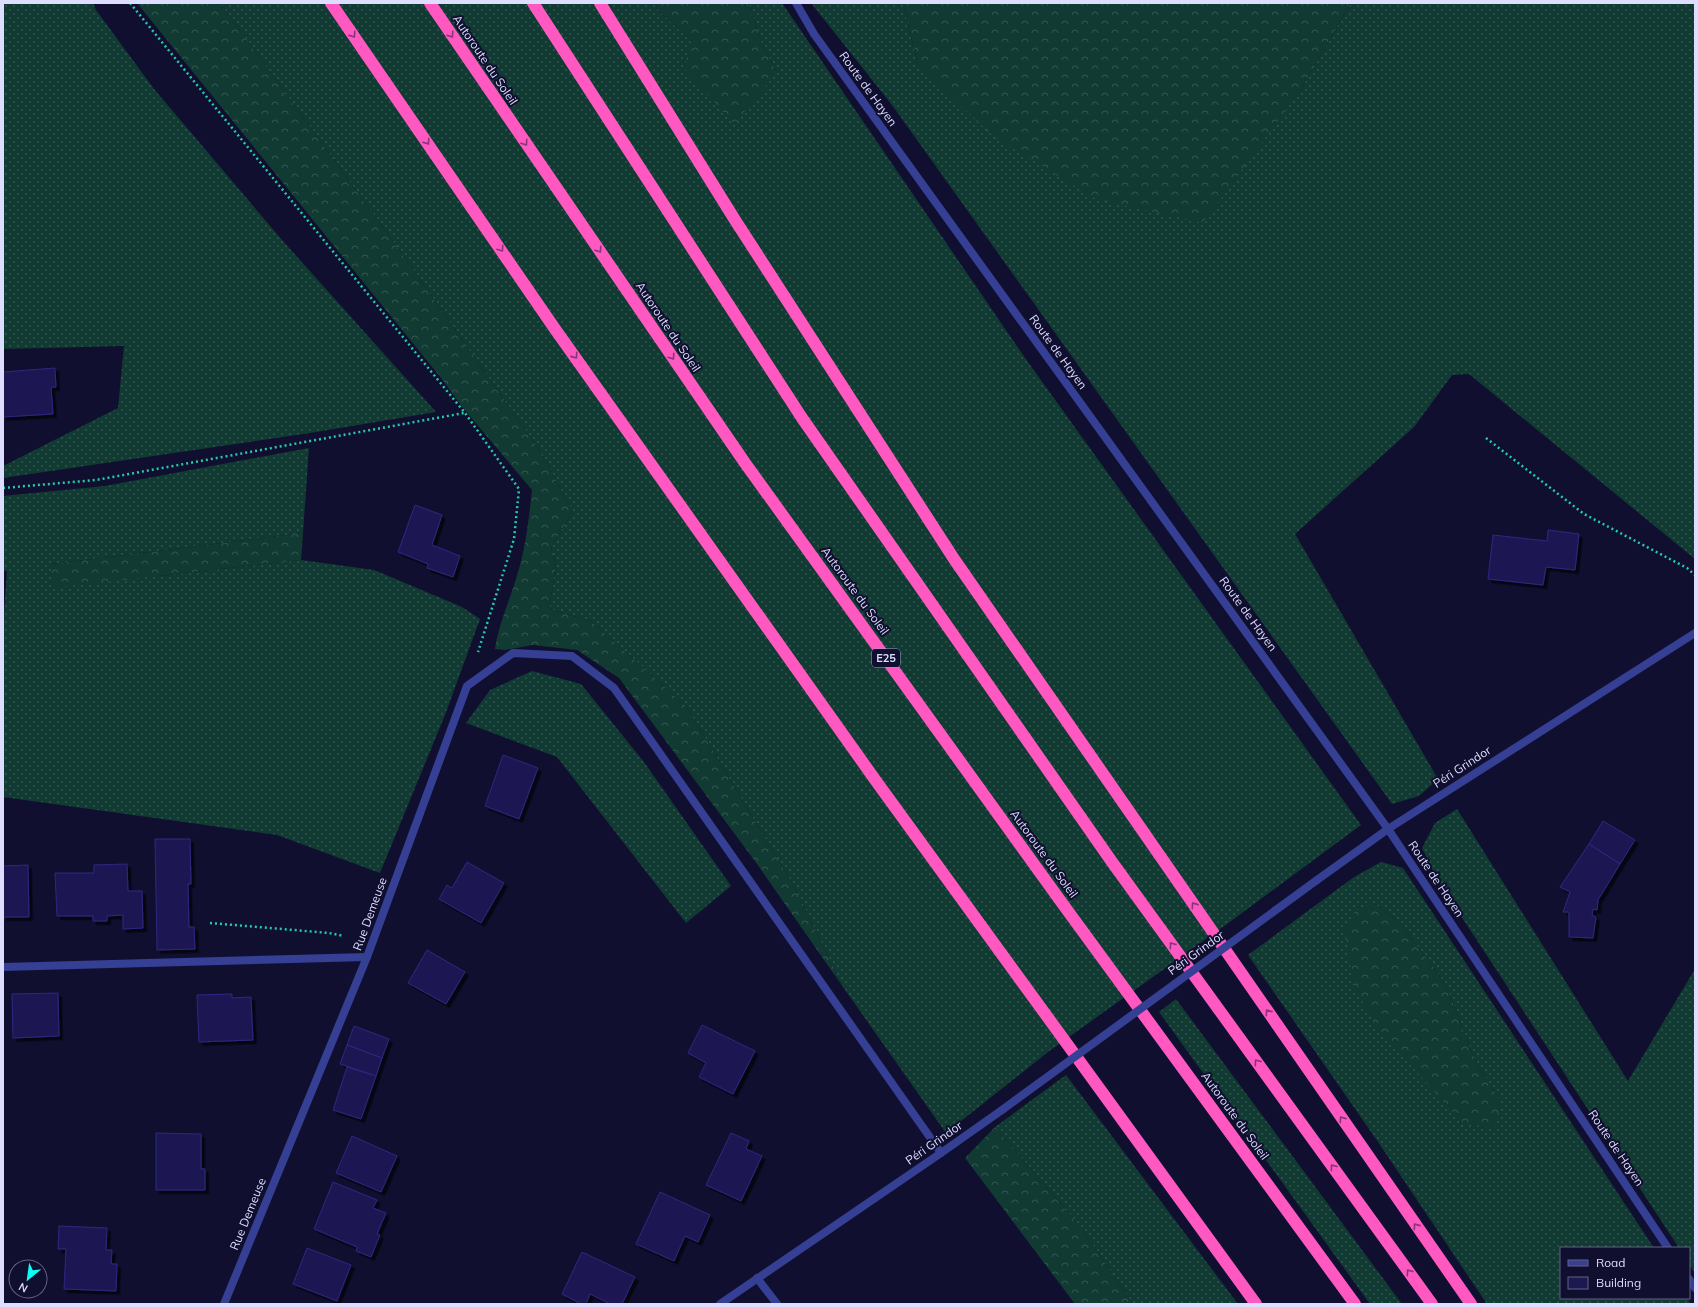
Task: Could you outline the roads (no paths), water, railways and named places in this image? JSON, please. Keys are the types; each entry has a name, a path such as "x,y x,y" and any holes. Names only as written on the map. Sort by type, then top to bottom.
{"highway":[{"path":"331,3 555,329 867,768 1256,1304"},
{"name":"Autoroute du Soleil","path":"430,3 750,470 1062,903 1354,1304"},
{"path":"533,3 802,418 1112,862 1432,1304"},
{"path":"600,3 735,220 954,559 1471,1304"}],"street":[{"name":"Route de Hayen","path":"796,3 814,34 1388,829 1667,1247"},
{"name":"Péri Grindor","path":"720,1304 1002,1110 1388,829 1695,633"},
{"name":"Rue Demeuse","path":"224,1304 367,957 467,686 513,653 572,656 614,688 941,1153"},
{"path":"3,967 367,957"},
{"path":"757,1278 777,1304"}]}
